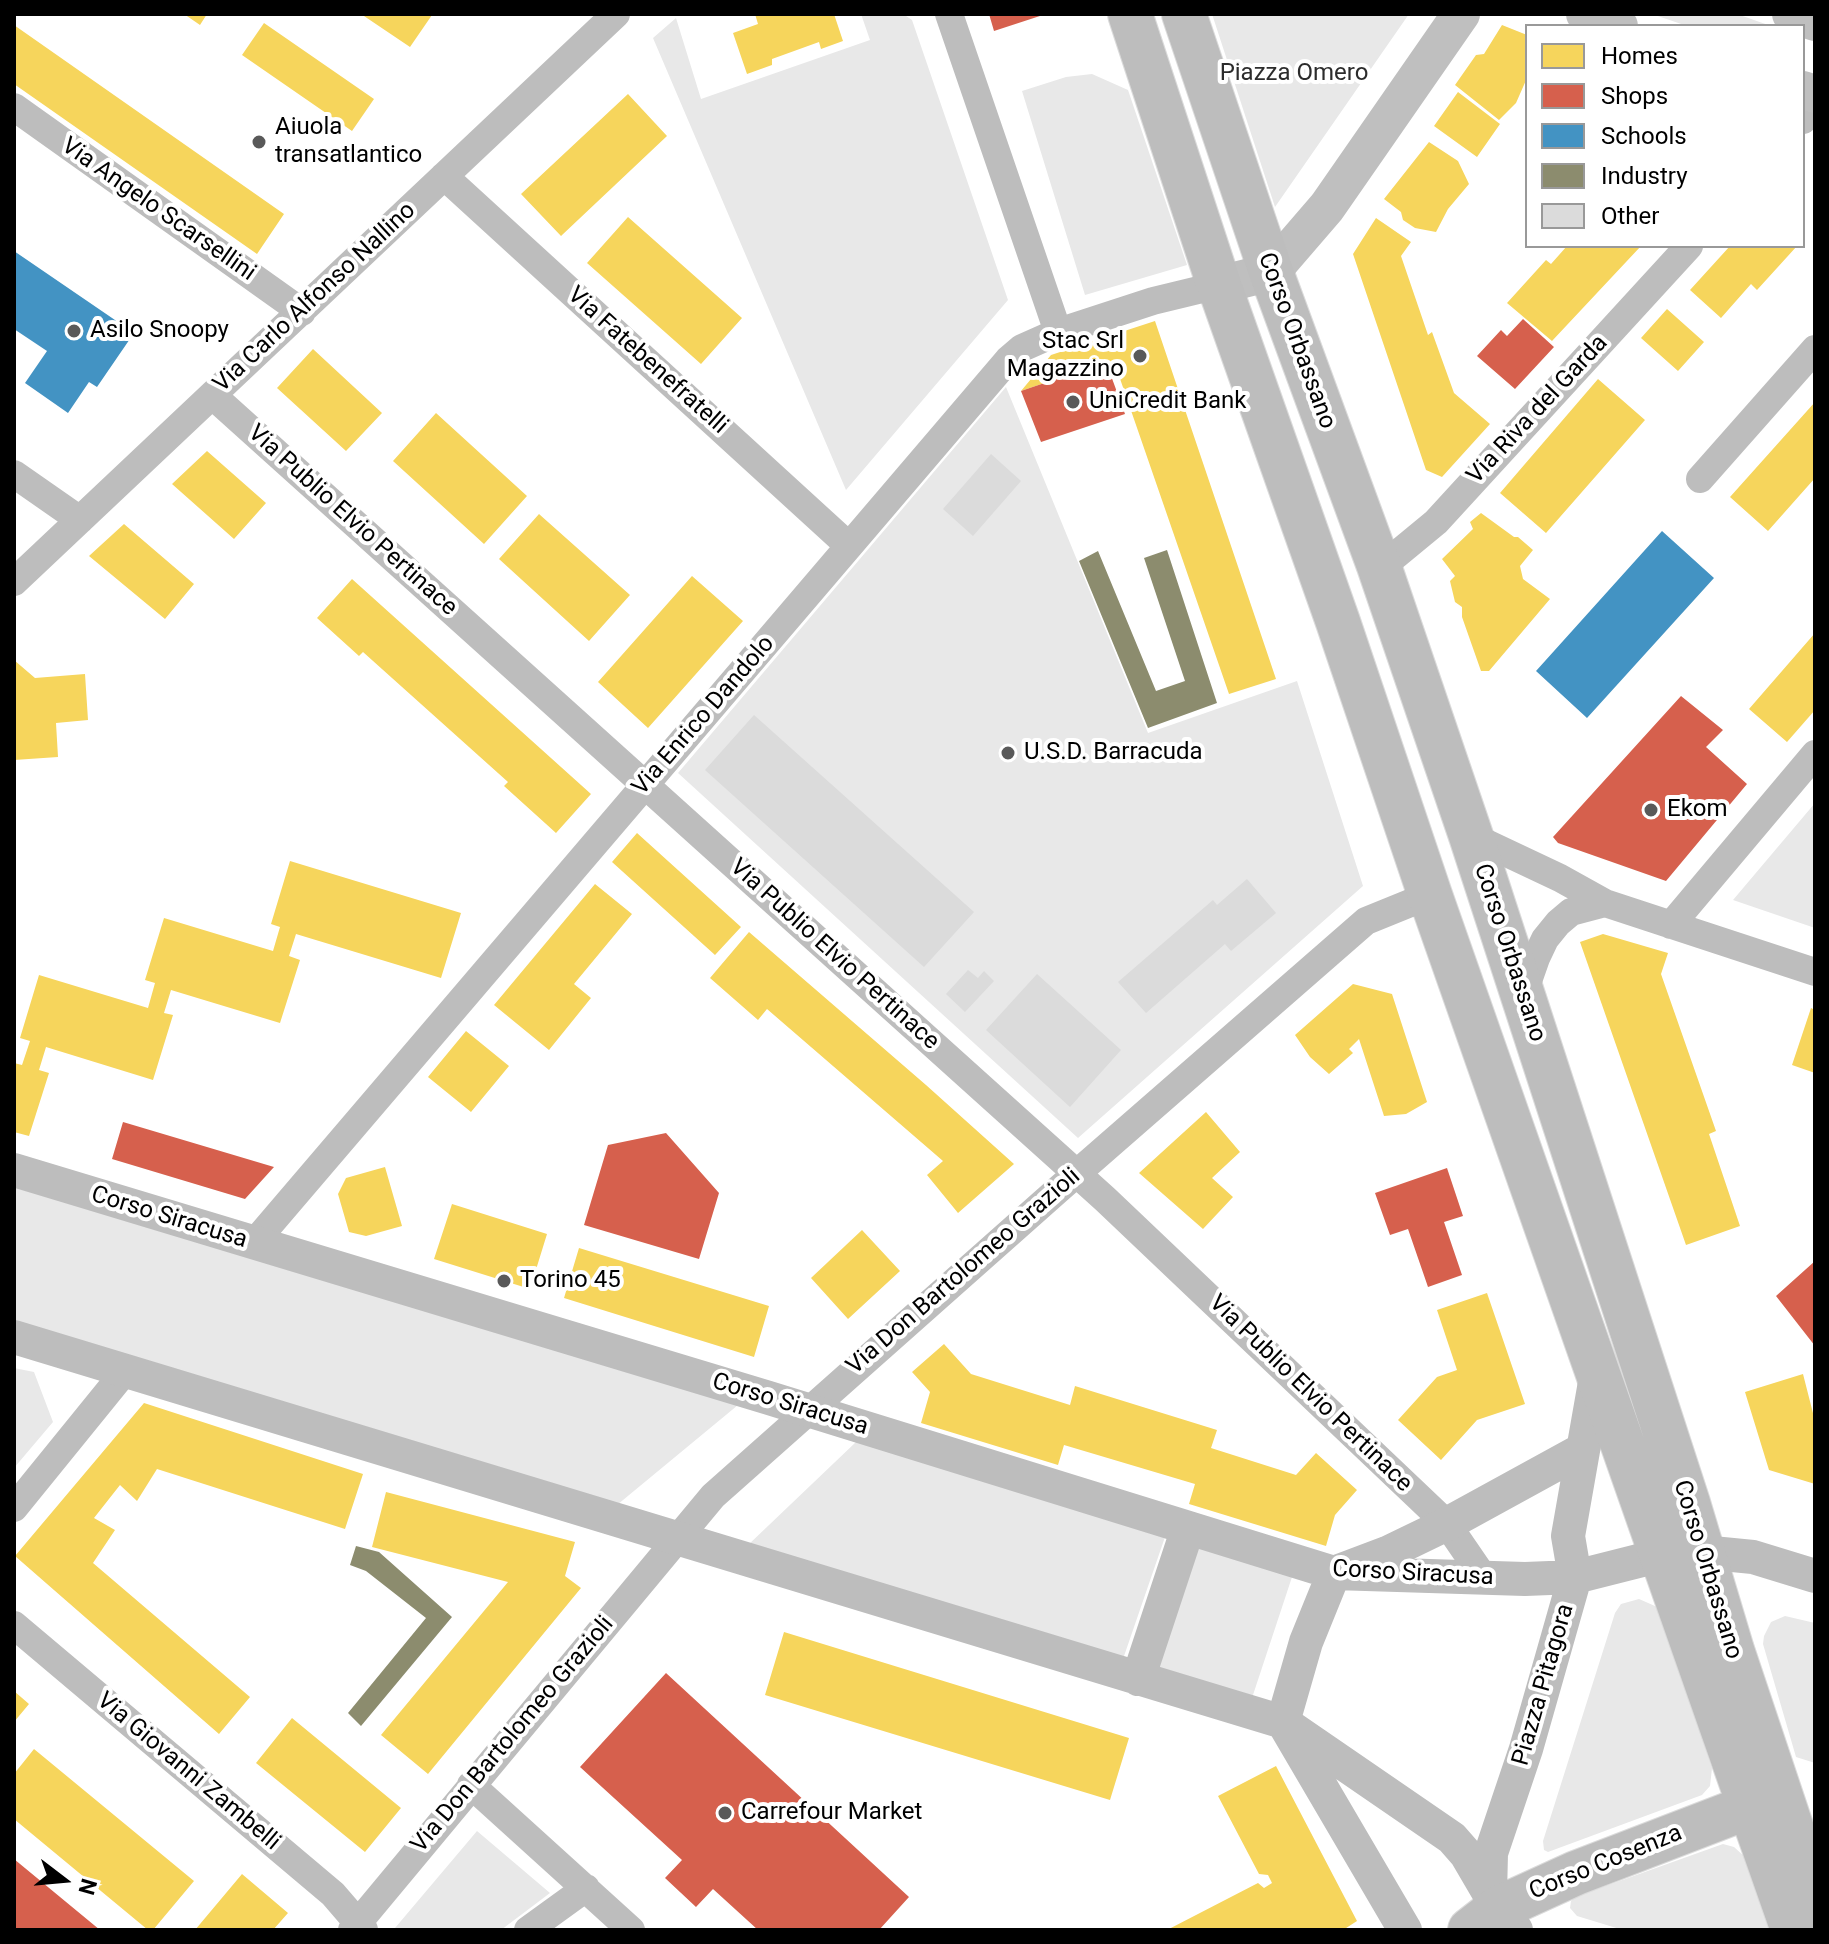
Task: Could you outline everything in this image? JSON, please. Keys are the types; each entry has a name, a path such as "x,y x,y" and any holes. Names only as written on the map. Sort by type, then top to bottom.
{"main road":[{"name":"Corso Orbassano","path":"1130,14 1219,285 1597,1371 1682,1553 1815,1898"},
{"name":"Corso Orbassano","path":"1184,14 1271,272 1379,566 1523,995 1682,1553"},
{"path":"1219,285 1271,272 1327,207 1461,14"},
{"path":"1585,14 1613,24"},
{"path":"1791,14 1815,22"},
{"name":"Corso Orbassano","path":"1782,1807 1793,1930"},
{"name":"Corso Cosenza","path":"1493,1916 1576,1873 1782,1807"}],"street":[{"name":"Via Carlo Alfonso Nallino","path":"14,582 616,14"},
{"path":"949,14 1058,332"},
{"name":"Via Angelo Scarsellini","path":"14,107 302,312"},
{"name":"Via Fatebenefratelli","path":"444,176 849,546"},
{"name":"Via Riva del Garda","path":"1379,566 1436,522 1687,248"},
{"name":"Via Enrico Dandolo","path":"253,1244 1008,360 1022,348 1058,332 1153,301 1219,285"},
{"path":"1700,479 1815,349"},
{"name":"Via Publio Elvio Pertinace","path":"212,395 1077,1173 1447,1524"},
{"path":"14,474 80,520"},
{"path":"1671,925 1815,754"},
{"path":"1471,836 1605,903 1815,972"},
{"name":"Via Don Bartolomeo Grazioli","path":"358,1927 471,1785 713,1496 1366,921 1430,895"},
{"path":"1523,995 1545,939 1558,923 1571,912 1605,903"},
{"name":"Corso Siracusa","path":"14,1170 810,1410 1334,1573 1484,1578 1575,1577"},
{"path":"14,1337 1283,1722 1452,1838 1466,1854 1493,1916"},
{"path":"14,1508 126,1370"},
{"path":"1575,1577 1568,1536 1597,1371"},
{"path":"1405,1930 1283,1722 1306,1642 1334,1573 1387,1553 1447,1524 1582,1450"},
{"path":"1447,1524 1484,1578"},
{"path":"1138,1679 1188,1528"},
{"name":"Piazza Pitagora","path":"1493,1916 1491,1853 1526,1749 1575,1577 1682,1553 1753,1557 1815,1576"},
{"name":"Via Giovanni Zambelli","path":"14,1625 333,1894 358,1927"},
{"path":"471,1785 631,1930"},
{"path":"528,1930 586,1888"}],"green space":[{"path":"861,14 903,14 912,20 1008,300 846,490 653,38 676,18 701,99 870,40"},
{"name":"Piazza Omero","path":"1212,14 1409,14 1275,207"},
{"path":"1652,14 1737,14 1765,24 1681,24"},
{"path":"1092,74 1128,90 1187,265 1085,295 1022,91 1066,77"},
{"name":"U.S.D. Barracuda","path":"1006,387 1148,733 1297,681 1363,886 1078,1138 678,773"},
{"path":"1815,803 1815,928 1733,900"},
{"path":"14,1182 738,1405 617,1505 14,1322"},
{"path":"14,1368 34,1372 53,1422 14,1468"},
{"path":"856,1442 1165,1537 1123,1659 747,1546"},
{"path":"1195,1546 1292,1577 1251,1701 1155,1670"},
{"path":"1639,1599 1655,1606 1660,1613 1712,1768 1710,1786 1702,1795 1548,1852 1544,1850 1543,1841 1615,1613 1621,1604"},
{"path":"1785,1616 1815,1623 1815,1763 1796,1757 1763,1644 1771,1622"},
{"path":"477,1831 550,1893 501,1930 395,1928"},
{"path":"1723,1844 1734,1847 1745,1857 1772,1930 1623,1930 1577,1916 1570,1908 1575,1897"}],"building: Homes":[{"path":"184,14 207,14 200,25"},
{"path":"361,14 430,14 432,15 410,47"},
{"path":"755,14 834,14 843,41 821,49 819,42 772,59 772,65 747,74 733,33 758,24"},
{"path":"264,23 374,99 352,131 242,55"},
{"path":"14,25 284,214 257,254 14,84"},
{"path":"1502,25 1525,34 1525,83 1516,103 1499,120 1455,85 1476,55 1484,54"},
{"path":"1458,92 1500,124 1477,157 1434,126"},
{"path":"628,94 667,136 561,236 521,194"},
{"path":"1429,142 1458,161 1469,184 1448,209 1436,232 1415,228 1384,199"},
{"path":"628,217 742,318 701,364 587,263"},
{"path":"1376,218 1411,242 1401,256 1428,335 1432,332 1454,393 1490,424 1442,477 1426,470 1353,254"},
{"path":"1565,248 1639,248 1552,341 1507,303 1546,260 1551,264"},
{"path":"1728,248 1795,248 1757,290 1751,284 1721,318 1690,290"},
{"path":"1667,309 1704,342 1678,371 1641,338"},
{"path":"1155,321 1276,679 1229,694 1117,370 1110,373 1106,362 1021,391 1051,355"},
{"path":"313,349 382,413 346,451 277,388"},
{"path":"1598,379 1645,420 1546,533 1500,493"},
{"path":"1815,402 1815,478 1768,531 1730,497"},
{"path":"436,413 527,496 484,544 393,461"},
{"path":"207,451 266,503 234,539 172,484"},
{"path":"1481,513 1533,550 1520,566 1523,579 1550,599 1489,671 1481,671 1462,617 1462,607 1455,602 1450,581 1455,576 1442,559 1473,529 1470,522"},
{"path":"539,514 630,595 589,641 499,559"},
{"path":"124,524 194,584 165,619 89,556"},
{"path":"692,576 743,621 648,728 598,682"},
{"path":"352,579 591,794 556,833 504,786 508,782 363,652 359,656 317,618"},
{"path":"1815,633 1815,710 1787,742 1749,709"},
{"path":"14,660 35,678 85,674 88,720 56,723 58,757 14,760"},
{"path":"637,833 741,927 715,955 612,862"},
{"path":"290,861 461,913 441,978 296,934 289,956 300,960 280,1023 171,990 164,1013 173,1015 153,1080 46,1047 39,1070 49,1073 29,1136 14,1132 14,1063 22,1065 30,1041 20,1038 39,975 148,1008 155,983 145,980 164,918 273,951 280,927 271,924"},
{"path":"595,884 632,914 574,984 591,998 549,1050 494,1005"},
{"path":"749,932 1014,1164 958,1213 927,1175 943,1161 767,1009 758,1020 710,978"},
{"path":"1603,934 1668,953 1661,974 1716,1131 1709,1134 1740,1226 1686,1245 1580,942"},
{"path":"1353,984 1392,994 1427,1102 1406,1114 1384,1116 1359,1039 1349,1049 1353,1053 1329,1074 1310,1057 1295,1035"},
{"path":"1811,1008 1815,1010 1815,1073 1792,1065"},
{"path":"466,1031 509,1066 471,1112 428,1077"},
{"path":"1206,1112 1240,1152 1212,1178 1233,1197 1203,1229 1139,1173"},
{"path":"385,1167 402,1226 366,1236 349,1232 338,1194 346,1178"},
{"path":"452,1204 547,1234 530,1289 434,1259"},
{"path":"862,1230 900,1271 848,1319 811,1278"},
{"path":"579,1248 769,1306 754,1357 564,1298"},
{"path":"1487,1293 1525,1404 1477,1420 1441,1460 1398,1420 1437,1377 1457,1370 1437,1310"},
{"path":"944,1344 971,1374 1070,1405 1075,1386 1217,1430 1211,1448 1296,1475 1316,1453 1357,1490 1335,1515 1326,1546 1189,1504 1195,1484 1064,1445 1058,1465 921,1423 930,1392 912,1372"},
{"path":"1803,1374 1815,1421 1815,1484 1769,1470 1745,1392"},
{"path":"144,1403 363,1474 345,1529 157,1469 137,1501 120,1485 94,1518 115,1530 93,1563 250,1697 219,1734 15,1556"},
{"path":"386,1492 575,1542 565,1576 581,1588 428,1774 381,1735 508,1582 372,1547"},
{"path":"784,1632 1129,1738 1110,1800 765,1695"},
{"path":"14,1691 29,1704 14,1722"},
{"path":"292,1718 401,1808 365,1852 256,1763"},
{"path":"34,1749 194,1881 153,1930 148,1930 14,1819 14,1774"},
{"path":"1276,1766 1357,1921 1343,1930 1167,1930 1258,1883 1264,1888 1272,1883 1268,1875 1259,1874 1218,1796"},
{"path":"242,1874 288,1913 273,1930 195,1930"}],"building: Shops":[{"path":"989,14 1043,14 1043,15 994,31"},
{"path":"1523,319 1554,347 1515,389 1477,356 1501,330 1507,336"},
{"name":"UniCredit Bank","path":"1106,362 1125,414 1041,442 1021,391"},
{"name":"Ekom","path":"1681,696 1723,730 1706,747 1747,784 1666,881 1558,843 1553,837"},
{"path":"123,1122 274,1167 245,1199 112,1159"},
{"path":"666,1133 719,1193 699,1259 584,1225 608,1145"},
{"path":"1447,1168 1463,1216 1444,1222 1462,1275 1428,1287 1408,1229 1390,1235 1375,1193"},
{"path":"1815,1261 1815,1346 1776,1296"},
{"name":"Carrefour Market","path":"666,1673 909,1897 879,1930 758,1930 713,1889 696,1907 665,1878 682,1860 580,1767"},
{"path":"14,1859 100,1930 14,1930"}],"building: Schools":[{"name":"Asilo Snoopy","path":"14,251 134,333 97,387 89,382 68,413 25,383 47,351 14,329"},
{"path":"1662,531 1714,578 1587,718 1536,671"}],"building: Industry":[{"path":"1167,550 1217,703 1148,728 1079,561 1098,551 1156,691 1185,681 1144,558"},
{"path":"356,1546 379,1552 452,1617 361,1726 348,1713 426,1618 366,1571 350,1565"}],"building: Other":[{"path":"991,454 1021,481 973,536 943,509"},
{"path":"754,715 974,912 924,967 705,770"},
{"path":"1247,879 1276,913 1231,951 1225,944 1146,1013 1118,982 1213,900 1217,905"},
{"path":"968,970 978,978 984,971 994,981 965,1012 946,994"},
{"path":"1037,974 1121,1050 1070,1107 986,1030"}],"place":[{"name":"Aiuola transatlantico","path":"259,142"},
{"name":"Asilo Snoopy","path":"74,331"},
{"name":"Stac Srl Magazzino","path":"1140,356"},
{"name":"UniCredit Bank","path":"1073,402"},
{"name":"U.S.D. Barracuda","path":"1008,753"},
{"name":"Ekom","path":"1651,810"},
{"name":"Torino 45","path":"504,1281"},
{"name":"Carrefour Market","path":"725,1813"}]}
